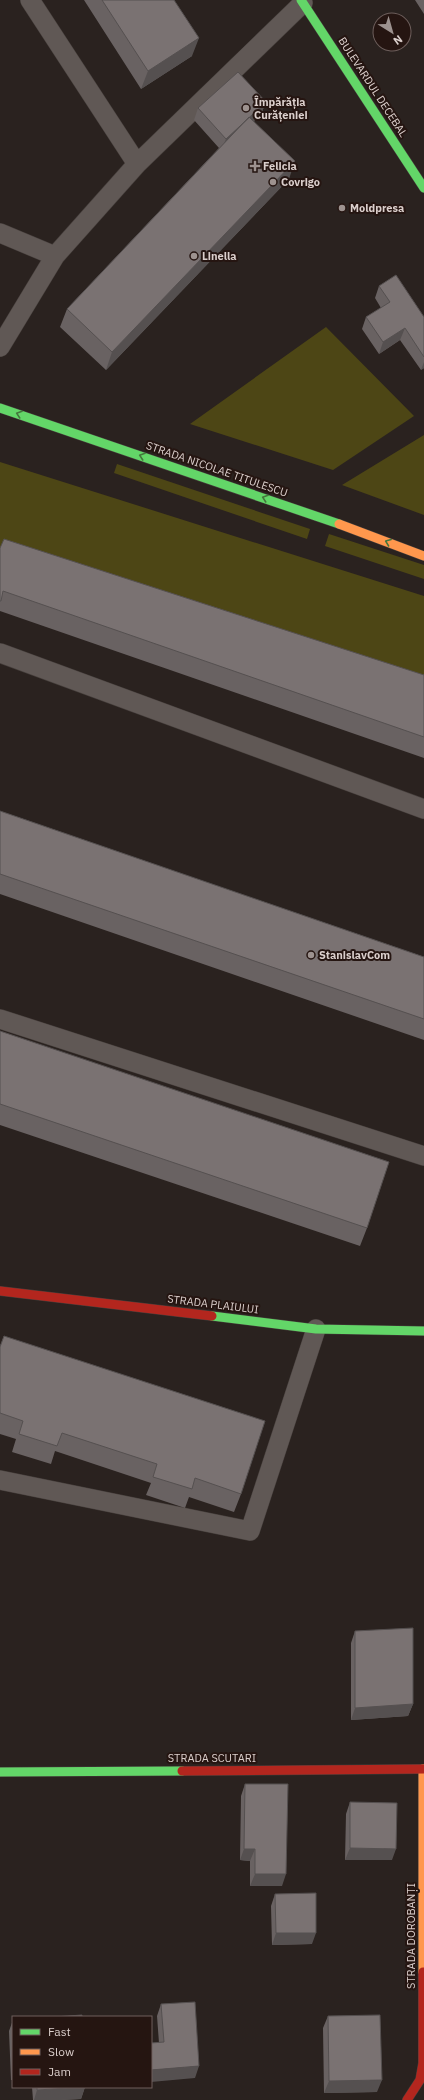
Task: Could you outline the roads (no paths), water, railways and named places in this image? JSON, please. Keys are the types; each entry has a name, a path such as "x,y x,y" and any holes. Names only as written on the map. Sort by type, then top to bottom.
{"street":[{"name":"BULEVARDUL DECEBAL","path":"302,2 424,188"},
{"name":"STRADA NICOLAE TITULESCU","path":"0,408 321,517 424,556"},
{"name":"STRADA PLAIULUI","path":"0,1292 316,1329 424,1331"},
{"name":"STRADA SCUTARI","path":"0,1772 424,1769"},
{"name":"STRADA DOROBANȚI","path":"407,2100 413,2094 420,2080 423,2062 424,1769"}],"lane":[{"path":"30,0 137,164"},
{"path":"0,347 55,256 137,164 302,2"},
{"path":"0,233 55,256"},
{"path":"0,652 424,809"},
{"path":"0,1019 424,1156"},
{"path":"0,1480 250,1531 316,1329"}],"place":[{"name":"Împărăția Curățeniei","path":"246,108"},
{"name":"Felicia","path":"255,166"},
{"name":"Covrigo","path":"273,182"},
{"name":"Moldpresa","path":"342,208"},
{"name":"Linella","path":"194,256"},
{"name":"StanislavCom","path":"311,955"}]}
